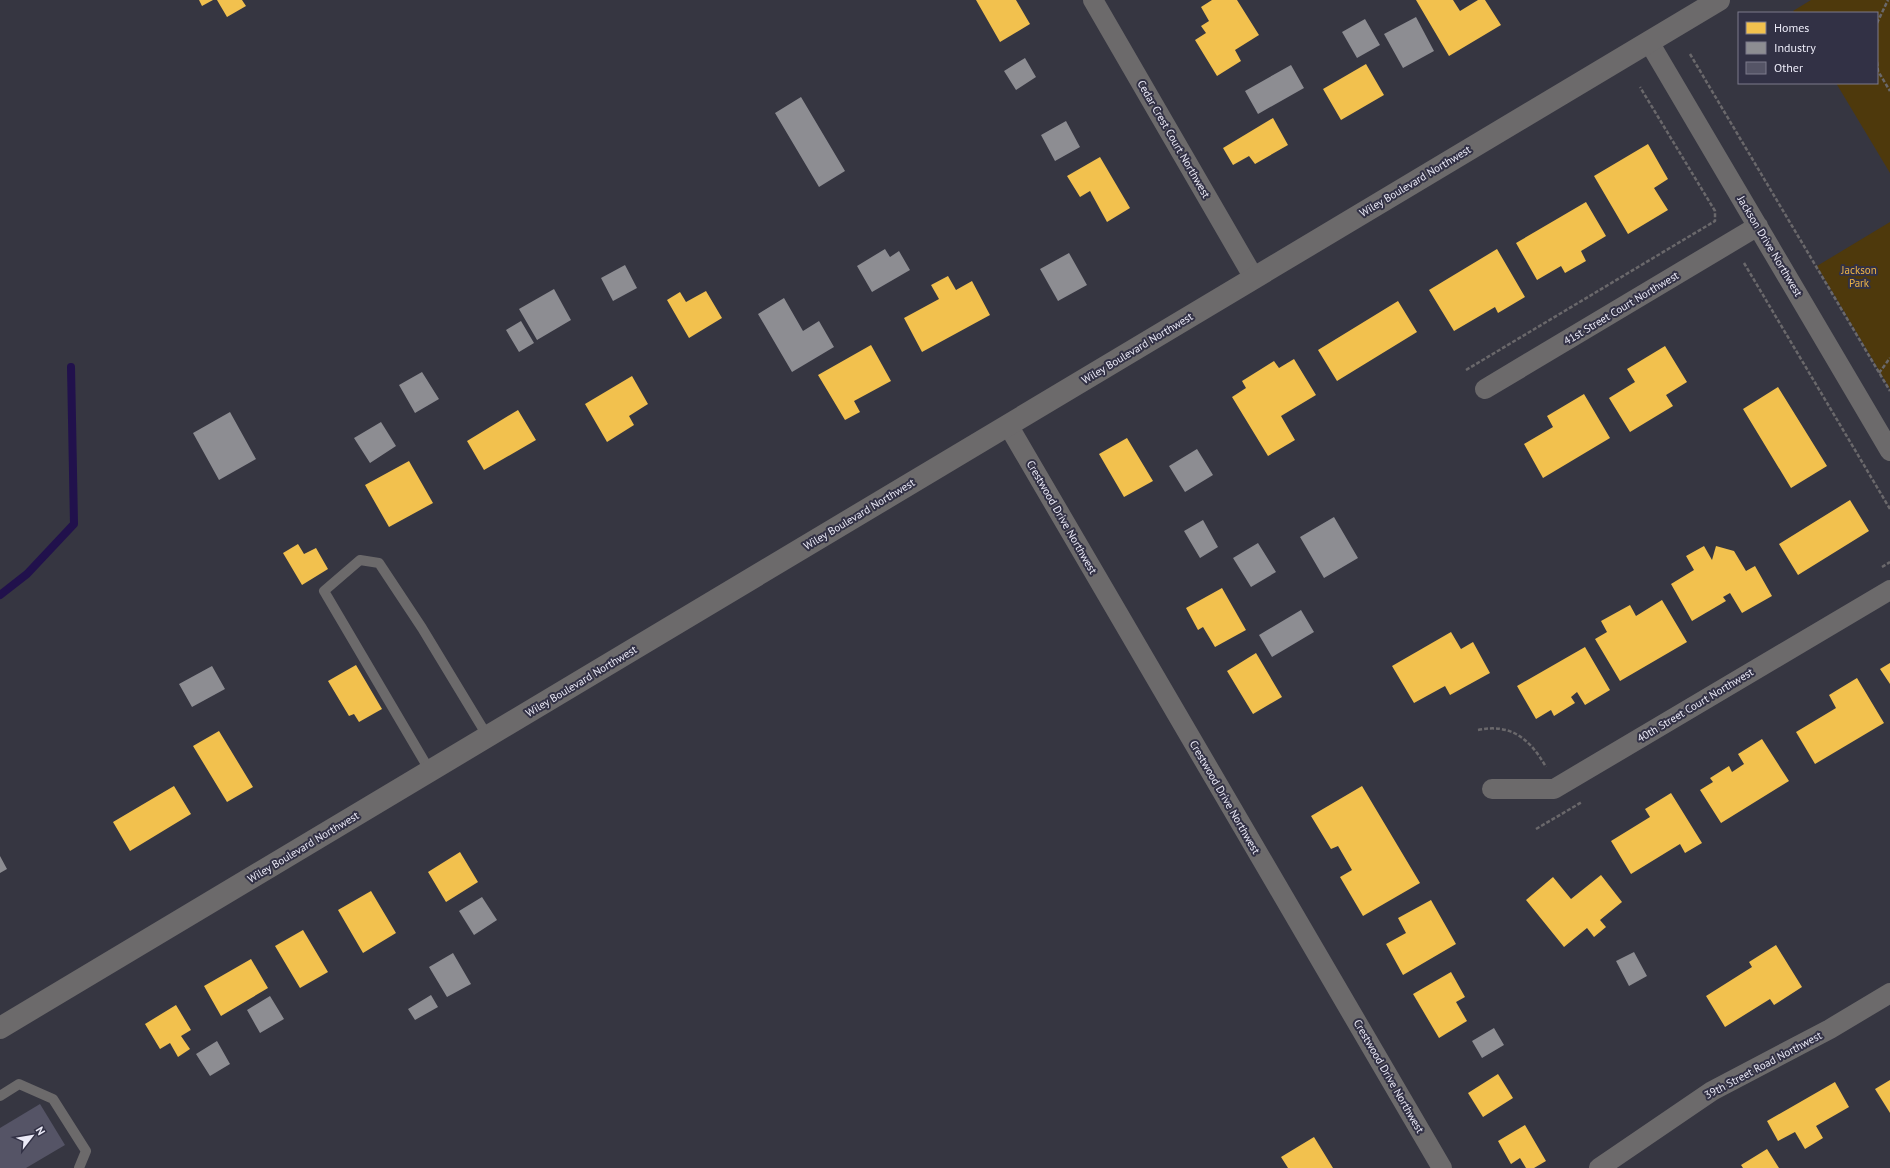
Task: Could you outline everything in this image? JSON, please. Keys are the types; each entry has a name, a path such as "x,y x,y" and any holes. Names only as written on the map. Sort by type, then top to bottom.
{"street":[{"name":"Cedar Crest Court Northwest","path":"1093,0 1254,278"},
{"name":"Wiley Boulevard Northwest","path":"0,1028 1719,0"},
{"name":"Jackson Drive Northwest","path":"1649,42 1890,451"},
{"name":"41st Street Court Northwest","path":"1485,389 1758,226"},
{"name":"Crestwood Drive Northwest","path":"1008,425 1442,1168"},
{"name":"40th Street Court Northwest","path":"1492,789 1554,789 1890,590"},
{"name":"39th Street Road Northwest","path":"1599,1168 1712,1091 1830,1029 1890,993"}],"lane":[{"path":"430,771 324,591 360,560 379,563 422,628 488,737"},
{"path":"0,1096 19,1084 53,1099 86,1151 79,1168"}],"path":[{"path":"1878,20 1888,0"},
{"path":"1690,54 1890,391"},
{"path":"1878,71 1890,91"},
{"path":"1466,370 1715,222 1715,211 1640,87"},
{"path":"1739,266 1745,262 1890,509"},
{"path":"1879,373 1890,358"},
{"path":"1478,730 1494,728 1515,733 1532,745 1546,767"}],"green space":[{"path":"1811,0 1890,0 1890,173 1837,84 1878,84 1878,12 1793,11"},
{"name":"Jackson Park","path":"1890,222 1890,389 1817,266"}],"building: Homes":[{"path":"199,0 213,0 202,6"},
{"path":"217,0 242,0 246,6 227,17"},
{"path":"976,0 1016,0 1030,24 1000,42"},
{"path":"1212,0 1237,0 1259,35 1235,50 1241,61 1217,76 1195,40 1206,33 1201,26 1209,21 1201,7"},
{"path":"1416,0 1453,0 1460,11 1478,0 1485,0 1501,25 1449,56"},
{"path":"1366,64 1384,95 1341,120 1323,89"},
{"path":"1273,118 1288,145 1255,164 1249,156 1233,165 1223,148"},
{"path":"1648,144 1668,179 1654,188 1668,210 1628,234 1594,176"},
{"path":"1100,157 1130,208 1107,222 1090,191 1080,197 1067,176"},
{"path":"1586,202 1606,236 1581,251 1586,261 1565,273 1561,266 1537,280 1516,243"},
{"path":"1497,249 1525,297 1498,313 1495,307 1454,331 1429,290"},
{"path":"948,276 956,290 972,281 990,315 922,352 904,318 939,299 931,285"},
{"path":"706,291 722,318 689,338 667,300 680,292 686,302"},
{"path":"1398,301 1417,332 1337,381 1318,350"},
{"path":"871,345 891,381 854,401 860,412 845,420 818,375"},
{"path":"1665,346 1687,382 1666,395 1673,406 1630,432 1609,398 1635,382 1627,369"},
{"path":"1294,359 1316,395 1281,416 1295,440 1268,456 1232,397 1246,388 1242,381 1274,361 1279,368"},
{"path":"632,376 648,404 629,416 634,425 607,442 585,404"},
{"path":"1778,387 1827,466 1791,488 1743,409"},
{"path":"1584,394 1610,438 1543,478 1524,444 1553,427 1547,416"},
{"path":"518,410 536,440 484,470 467,441"},
{"path":"1127,438 1153,481 1124,497 1099,454"},
{"path":"409,461 433,503 389,527 365,485"},
{"path":"1850,500 1869,531 1798,575 1779,544"},
{"path":"298,544 304,554 316,548 328,569 302,585 283,553"},
{"path":"1704,546 1712,560 1716,546 1734,551 1746,571 1755,566 1772,596 1742,613 1730,593 1723,597 1726,601 1692,621 1671,584 1694,570 1686,556"},
{"path":"1222,588 1246,630 1215,647 1203,627 1198,630 1186,608"},
{"path":"1662,600 1687,642 1620,681 1595,639 1607,632 1601,621 1630,605 1636,616"},
{"path":"1451,632 1461,649 1473,642 1490,673 1450,695 1445,686 1414,703 1392,666"},
{"path":"1585,647 1610,690 1585,705 1577,692 1571,697 1575,703 1554,716 1551,710 1536,719 1517,686"},
{"path":"1256,653 1282,697 1253,714 1227,671"},
{"path":"1890,663 1890,684 1880,669"},
{"path":"356,665 382,709 359,722 354,714 349,716 328,681"},
{"path":"1857,678 1884,723 1815,764 1796,732 1836,708 1829,695"},
{"path":"219,731 253,787 227,802 193,746"},
{"path":"1762,739 1789,781 1721,823 1700,790 1713,782 1710,778 1729,766 1732,772 1744,764 1738,754"},
{"path":"174,786 191,814 130,851 113,822"},
{"path":"1362,786 1420,883 1363,916 1340,877 1352,870 1338,846 1331,849 1311,816"},
{"path":"1671,793 1702,843 1685,853 1680,844 1631,874 1611,841 1650,817 1645,809"},
{"path":"460,852 478,882 446,902 428,872"},
{"path":"1601,875 1622,902 1600,920 1606,927 1594,937 1587,928 1564,947 1526,900 1553,877 1571,899"},
{"path":"371,891 396,933 363,953 338,910"},
{"path":"1431,900 1456,944 1403,975 1386,944 1406,933 1398,918"},
{"path":"303,930 328,972 300,988 275,946"},
{"path":"1776,945 1802,987 1774,1005 1770,999 1725,1027 1706,996 1752,967 1749,962"},
{"path":"251,959 268,988 221,1016 204,986"},
{"path":"1451,972 1465,997 1456,1002 1467,1021 1439,1038 1413,994"},
{"path":"176,1005 191,1030 181,1036 190,1049 178,1057 170,1043 160,1049 145,1024"},
{"path":"1498,1074 1513,1098 1483,1117 1468,1093"},
{"path":"1890,1080 1890,1113 1875,1089"},
{"path":"1835,1082 1849,1107 1816,1126 1823,1138 1805,1149 1795,1132 1778,1141 1767,1121"},
{"path":"1525,1125 1546,1161 1534,1168 1526,1168 1520,1158 1511,1164 1498,1141"},
{"path":"1314,1137 1333,1168 1288,1168 1281,1157"},
{"path":"1767,1149 1779,1168 1743,1168 1741,1165"}],"building: Industry":[{"path":"1416,17 1434,51 1403,68 1384,34"},
{"path":"1365,19 1380,45 1357,58 1342,32"},
{"path":"1025,58 1036,77 1016,90 1004,71"},
{"path":"1291,65 1304,88 1258,114 1245,91"},
{"path":"801,97 845,171 819,187 775,113"},
{"path":"1066,121 1080,147 1055,161 1041,135"},
{"path":"885,249 890,257 899,251 910,270 872,292 857,266"},
{"path":"1069,253 1087,285 1058,301 1040,269"},
{"path":"625,265 637,288 613,301 601,278"},
{"path":"554,289 571,320 537,340 519,309"},
{"path":"784,298 803,331 819,321 834,347 792,372 758,314"},
{"path":"521,321 534,343 519,352 506,330"},
{"path":"422,372 439,399 415,413 399,385"},
{"path":"230,412 256,459 219,480 193,433"},
{"path":"381,422 396,446 370,463 354,438"},
{"path":"1197,449 1213,475 1185,492 1169,466"},
{"path":"1334,517 1358,558 1324,578 1300,537"},
{"path":"1203,520 1218,547 1200,558 1184,531"},
{"path":"1258,543 1276,572 1251,587 1233,558"},
{"path":"1301,610 1314,632 1272,657 1259,635"},
{"path":"212,666 225,689 192,707 179,684"},
{"path":"0,856 7,869 0,873"},
{"path":"482,897 497,920 474,935 459,911"},
{"path":"1634,952 1647,976 1629,986 1616,961"},
{"path":"453,953 471,984 447,997 429,967"},
{"path":"431,995 438,1007 415,1020 408,1009"},
{"path":"270,996 284,1019 260,1033 247,1010"},
{"path":"1494,1028 1504,1045 1482,1058 1472,1041"},
{"path":"217,1041 230,1064 210,1076 196,1054"}],"building: Other":[{"path":"40,1104 65,1145 26,1168 0,1168 0,1128"}],"waterway":[{"path":"0,595 27,574 74,524 71,367"}]}
